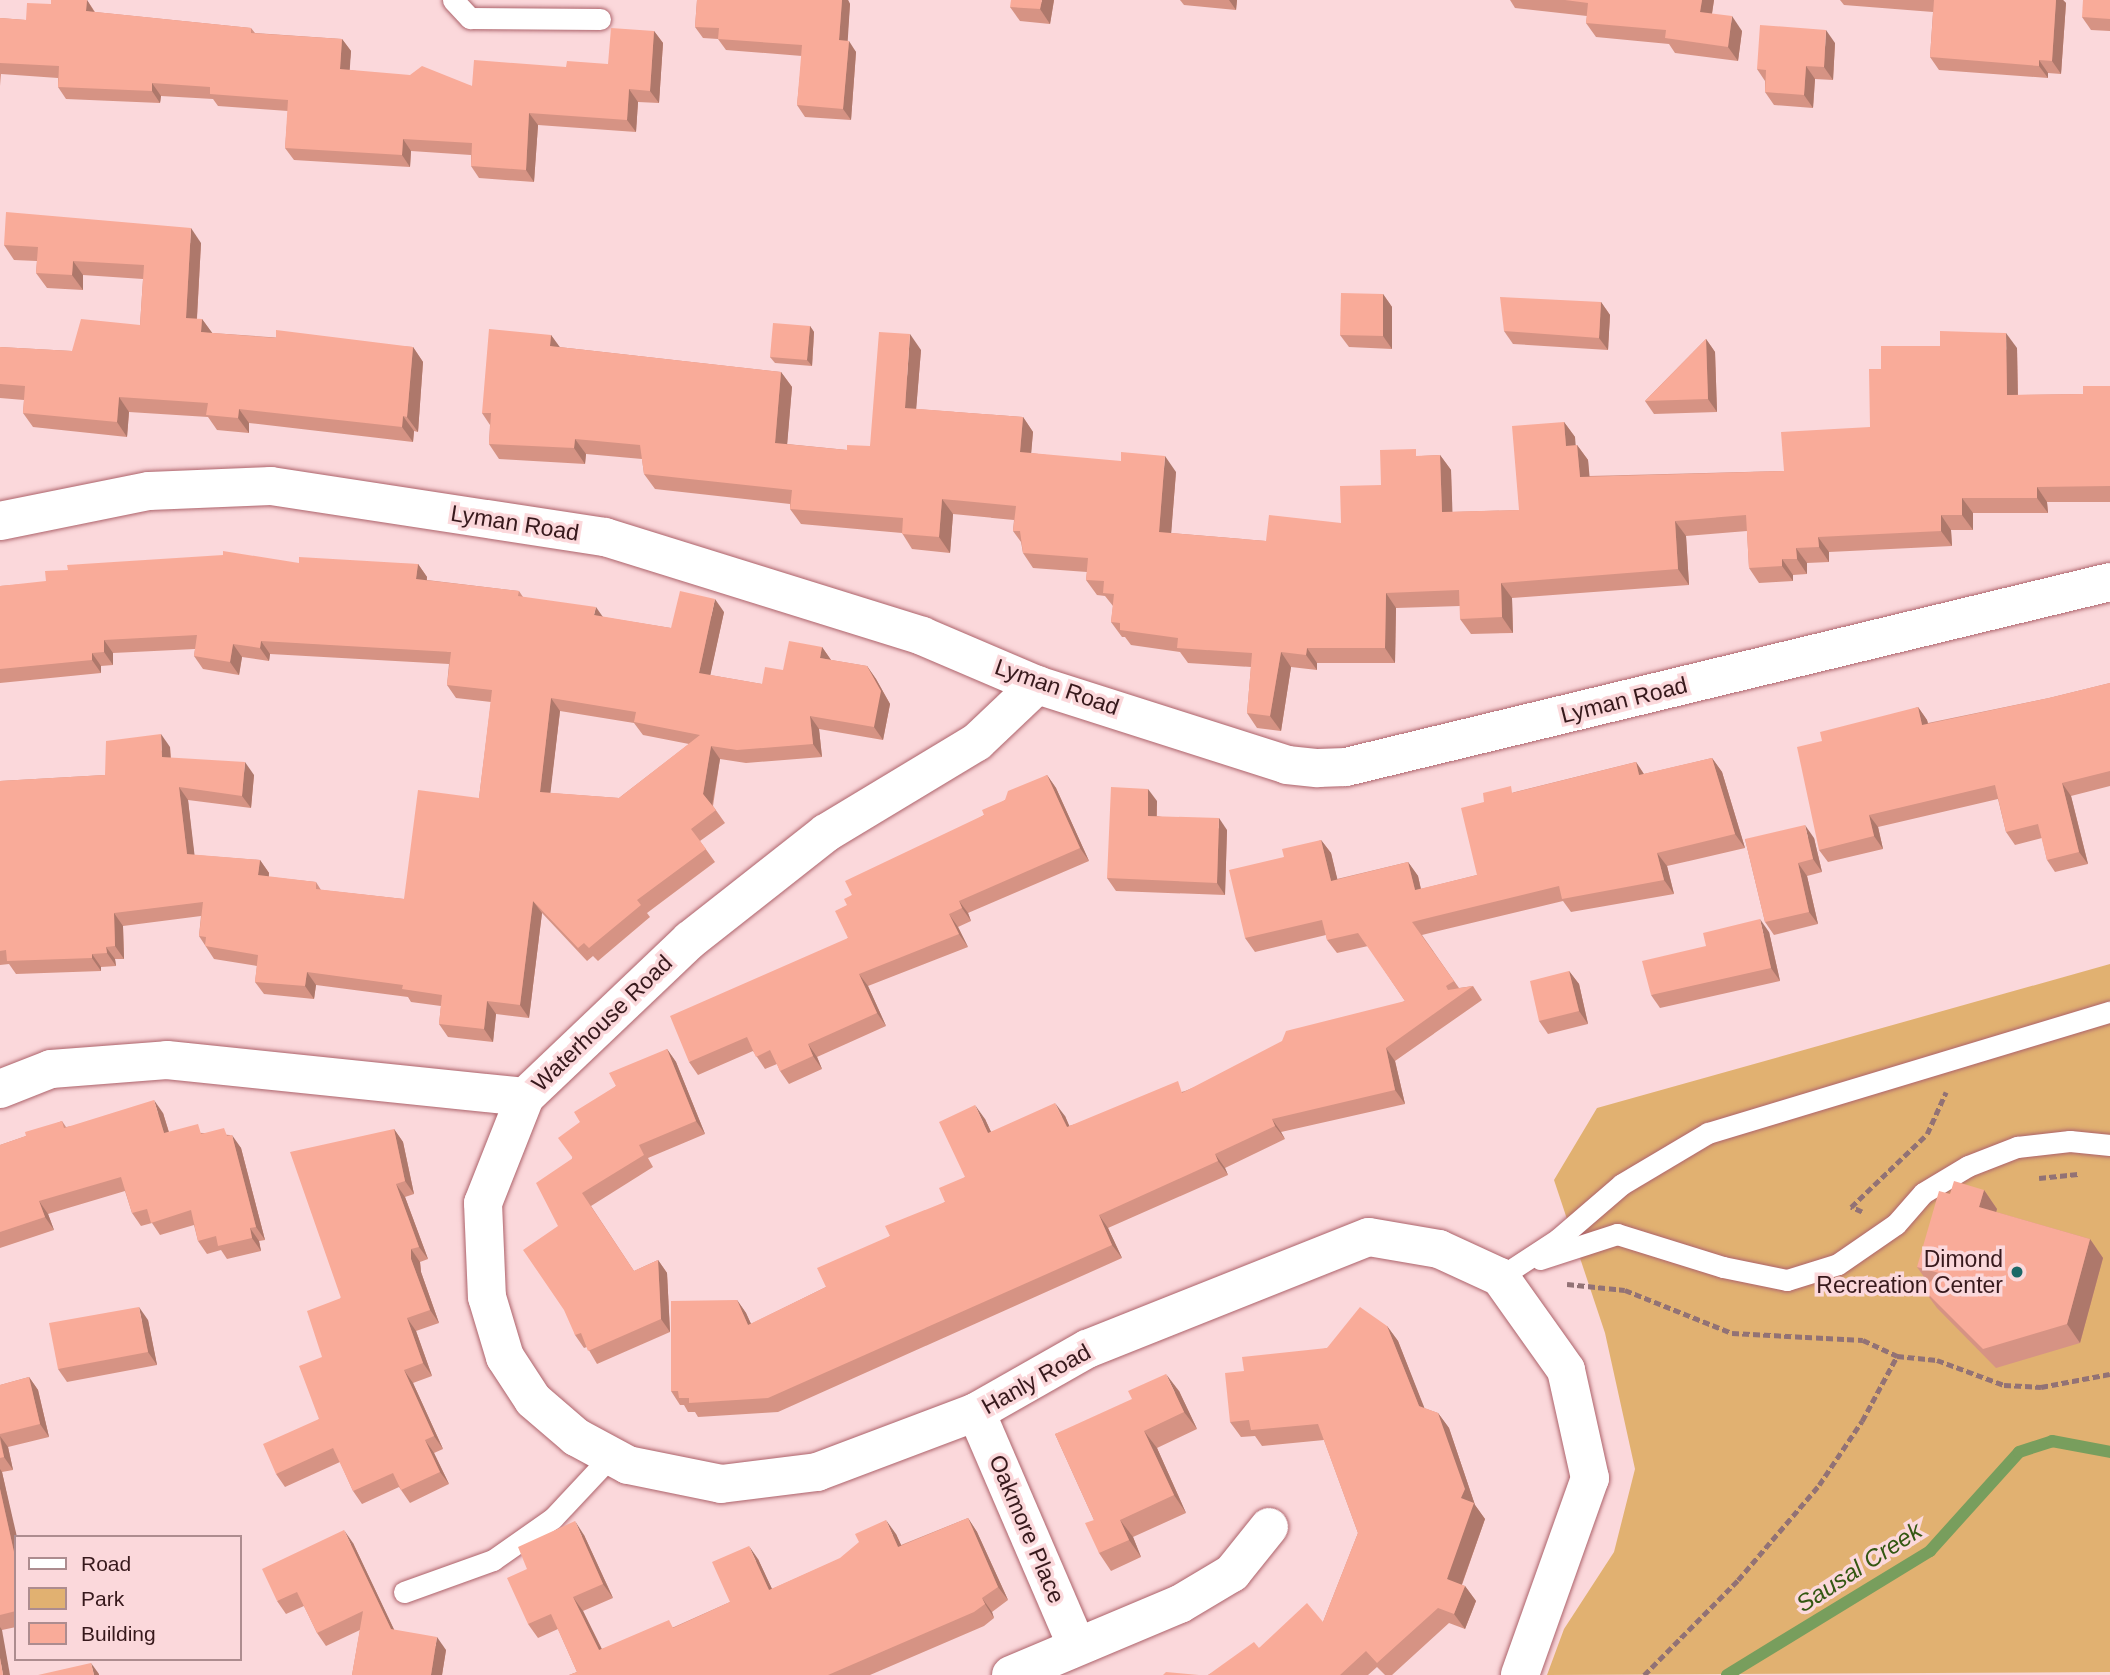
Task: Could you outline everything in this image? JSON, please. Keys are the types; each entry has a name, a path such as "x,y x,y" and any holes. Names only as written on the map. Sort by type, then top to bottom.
{"street":[{"name":"Lyman Road","path":"0,521 149,491 271,486 606,537 922,636 1037,685 1287,765 1346,766 2110,582"},
{"name":"Waterhouse Road","path":"0,1089 51,1069 167,1060 525,1097 690,940 826,833 976,742 1037,685"},
{"name":"Hanly Road","path":"525,1097 483,1203 487,1297 505,1357 533,1400 576,1437 628,1465 721,1484 817,1472 976,1412 1087,1349 1369,1237 1440,1249 1500,1277 1566,1370 1590,1478 1520,1675"},
{"name":"Oakmore Place","path":"976,1412 1077,1646"},
{"path":"1011,1675 1180,1604 1233,1573 1269,1527"}],"lane":[{"path":"453,0 470,18 600,19"},
{"path":"1500,1277 1558,1239 1622,1184 1708,1133 2110,1012"},
{"path":"1500,1277 1616,1234 1723,1267 1787,1280 1838,1264 1896,1224 1923,1193 1968,1166 2017,1147 2070,1141 2110,1145"},
{"path":"404,1592 493,1560 553,1518 611,1456"}],"path":[{"path":"1870,1216 1851,1207 1927,1134"},
{"path":"1500,1277 1625,1290 1732,1333 1863,1340 1897,1356 1937,1360 2004,1385 2041,1387 2110,1374"},
{"path":"1644,1675 1738,1580 1819,1485 1863,1421 1897,1356"}],"green space":[{"path":"2110,964 2110,1672 1547,1675 1564,1629 1614,1552 1635,1469 1605,1333 1554,1180 1597,1108"}],"building":[{"path":"51,0 87,0 86,11 251,28 251,33 342,39 340,69 410,75 422,66 472,86 474,60 566,67 567,61 608,64 611,28 654,31 650,91 629,89 627,120 529,113 526,170 471,166 472,143 403,139 402,155 285,148 288,100 210,94 210,87 152,83 152,91 58,87 59,66 0,63 0,18 26,20 27,3 51,4"},
{"path":"697,0 842,0 839,40 849,41 843,109 797,105 802,45 718,39 719,28 695,27"},
{"path":"1011,0 1042,0 1040,9 1010,7"},
{"path":"1565,0 1702,0 1700,12 1732,16 1728,47 1665,38 1666,30 1586,23 1588,3"},
{"path":"1934,0 2056,0 2052,61 2039,60 2039,66 1930,57"},
{"path":"2083,0 2110,0 2110,19 2082,17"},
{"path":"1760,25 1826,30 1824,67 1806,66 1804,95 1765,92 1766,70 1757,69"},
{"path":"6,212 191,228 186,318 202,319 201,332 276,338 276,330 413,347 407,417 403,416 402,427 239,409 238,418 206,415 208,403 119,397 117,422 23,413 25,386 0,384 0,347 72,351 81,319 140,325 144,265 73,261 72,275 36,273 38,247 4,245"},
{"path":"1341,293 1383,294 1383,336 1340,335"},
{"path":"1500,297 1601,302 1599,338 1504,331"},
{"path":"773,323 810,326 807,360 770,357"},
{"path":"489,329 551,335 550,346 781,372 775,443 847,450 847,445 870,446 879,332 910,334 905,408 1023,417 1020,452 1121,461 1121,452 1165,456 1159,532 1266,541 1269,515 1341,523 1340,486 1381,485 1380,450 1416,449 1416,456 1440,455 1442,512 1519,510 1512,426 1564,422 1566,446 1577,445 1580,477 1784,471 1781,432 1870,427 1869,369 1881,369 1881,346 1940,346 1940,331 2006,333 2007,395 2083,394 2083,386 2110,386 2110,486 2037,487 2037,498 1962,498 1962,515 1941,515 1941,531 1818,537 1819,547 1796,548 1797,559 1782,559 1782,566 1749,568 1746,515 1675,521 1678,569 1501,583 1502,617 1460,619 1459,590 1386,593 1385,648 1307,648 1306,655 1281,652 1270,716 1247,713 1252,653 1177,648 1178,638 1120,630 1120,623 1111,622 1114,594 1103,593 1104,581 1086,580 1088,558 1023,553 1020,531 1013,531 1016,506 942,499 939,537 902,534 903,518 790,509 792,490 644,474 640,445 575,439 574,448 489,444 491,413 482,413"},
{"path":"1706,339 1708,399 1645,401"},
{"path":"223,551 299,563 299,557 418,564 416,579 519,591 518,596 596,607 594,615 671,628 680,591 715,599 699,673 762,684 765,667 783,670 789,641 822,647 820,658 867,666 881,691 874,727 810,716 813,744 737,750 711,746 703,794 716,810 691,829 706,849 637,900 641,905 589,948 584,943 578,948 533,901 520,1005 487,1001 484,1029 439,1024 442,995 402,989 403,985 307,972 305,986 255,982 258,955 205,946 206,937 199,936 203,902 114,913 115,946 106,947 107,953 92,954 92,958 7,961 6,950 0,951 0,781 105,775 106,741 161,734 162,757 245,762 242,796 179,787 187,854 260,860 258,875 316,882 316,889 404,899 418,790 479,798 492,690 447,685 451,652 261,641 260,648 233,644 230,662 194,656 197,635 104,640 104,652 92,653 92,660 0,669 0,586 46,581 45,571 68,570 67,565 223,555","holes":["551,698 636,712 634,722 700,735 619,798 540,792"]},
{"path":"2110,683 2110,771 2062,783 2079,852 2047,860 2038,824 2006,832 1995,785 1869,815 1874,836 1819,850 1797,747 1822,741 1820,732 1918,707 1922,725"},
{"path":"1712,758 1735,834 1657,853 1664,880 1562,899 1559,886 1412,922 1454,981 1446,986 1448,990 1473,986 1386,1048 1395,1090 1272,1119 1275,1126 1215,1154 1218,1161 1099,1215 1112,1245 768,1398 689,1403 689,1398 679,1398 678,1391 671,1391 671,1301 737,1300 748,1325 826,1287 817,1268 890,1236 885,1226 945,1202 939,1188 965,1177 939,1122 975,1105 988,1133 1055,1103 1067,1127 1178,1081 1182,1093 1282,1041 1286,1031 1405,1001 1358,933 1327,940 1322,920 1245,938 1229,870 1284,857 1282,849 1321,840 1331,881 1408,862 1415,890 1477,875 1461,808 1484,802 1483,793 1511,786 1512,793 1636,762 1639,775"},
{"path":"1047,775 1080,848 959,901 962,908 949,914 959,934 859,974 877,1013 808,1044 813,1056 780,1071 770,1050 756,1057 747,1037 689,1062 670,1016 848,938 835,911 847,905 844,899 852,895 845,881 984,815 982,810 1005,800 1008,791"},
{"path":"1111,787 1148,789 1148,816 1219,818 1217,883 1107,878"},
{"path":"1805,825 1813,859 1798,863 1809,912 1765,922 1745,839"},
{"path":"1760,919 1771,968 1651,995 1642,961 1706,946 1703,933"},
{"path":"1569,971 1579,1011 1539,1021 1530,981"},
{"path":"667,1049 696,1121 639,1145 644,1155 582,1193 634,1271 658,1260 661,1319 588,1351 581,1333 575,1335 564,1310 523,1250 558,1226 536,1183 573,1158 558,1138 580,1122 574,1112 616,1086 609,1073"},
{"path":"154,1100 164,1133 198,1124 201,1134 224,1128 227,1136 232,1135 256,1227 250,1228 252,1238 218,1246 216,1236 198,1241 191,1210 151,1223 147,1209 132,1213 121,1177 39,1201 45,1217 0,1232 0,1145 26,1136 25,1132 62,1121 64,1128"},
{"path":"394,1129 405,1181 396,1184 419,1247 411,1249 411,1259 430,1310 407,1318 423,1363 404,1370 434,1436 425,1440 440,1472 401,1490 393,1473 353,1491 333,1448 276,1474 263,1444 319,1419 299,1366 322,1357 307,1311 341,1298 290,1152"},
{"name":"Dimond Recreation Center","path":"1954,1181 1984,1190 1979,1207 2090,1239 2067,1324 1983,1349 1923,1289 1939,1273 1917,1267 1939,1191 1950,1194"},
{"path":"139,1307 148,1352 58,1369 49,1323"},
{"path":"1360,1307 1387,1326 1419,1406 1438,1413 1465,1489 1461,1498 1474,1503 1447,1579 1465,1586 1454,1614 1438,1608 1377,1663 1366,1651 1340,1675 1208,1675 1254,1642 1259,1648 1307,1603 1323,1622 1358,1533 1318,1424 1251,1430 1249,1420 1230,1422 1225,1373 1244,1371 1242,1357 1327,1348"},
{"path":"1166,1374 1184,1412 1144,1431 1174,1495 1120,1520 1129,1540 1099,1553 1085,1523 1094,1520 1055,1434 1132,1399 1128,1391"},
{"path":"29,1377 40,1424 0,1434 0,1385"},
{"path":"0,1440 4,1457 0,1458"},
{"path":"0,1489 14,1552 14,1612 0,1615"},
{"path":"968,1518 998,1587 982,1598 985,1604 974,1612 828,1675 569,1675 577,1672 551,1614 528,1624 507,1578 527,1569 518,1547 575,1521 603,1584 573,1597 599,1650 669,1620 673,1628 730,1602 712,1562 749,1546 769,1590 840,1558 859,1542 855,1534 886,1520 898,1547"},
{"path":"344,1530 391,1629 437,1637 431,1675 352,1675 363,1611 317,1633 297,1592 277,1601 262,1569"},
{"path":"91,1663 94,1675 38,1675"},
{"path":"1166,1672 1199,1675 1163,1675"}],"waterway":[{"name":"Sausal Creek","path":"1727,1675 1930,1551 2019,1452 2052,1441 2110,1452"}],"place":[{"name":"Dimond Recreation Center","path":"2017,1272"}]}
